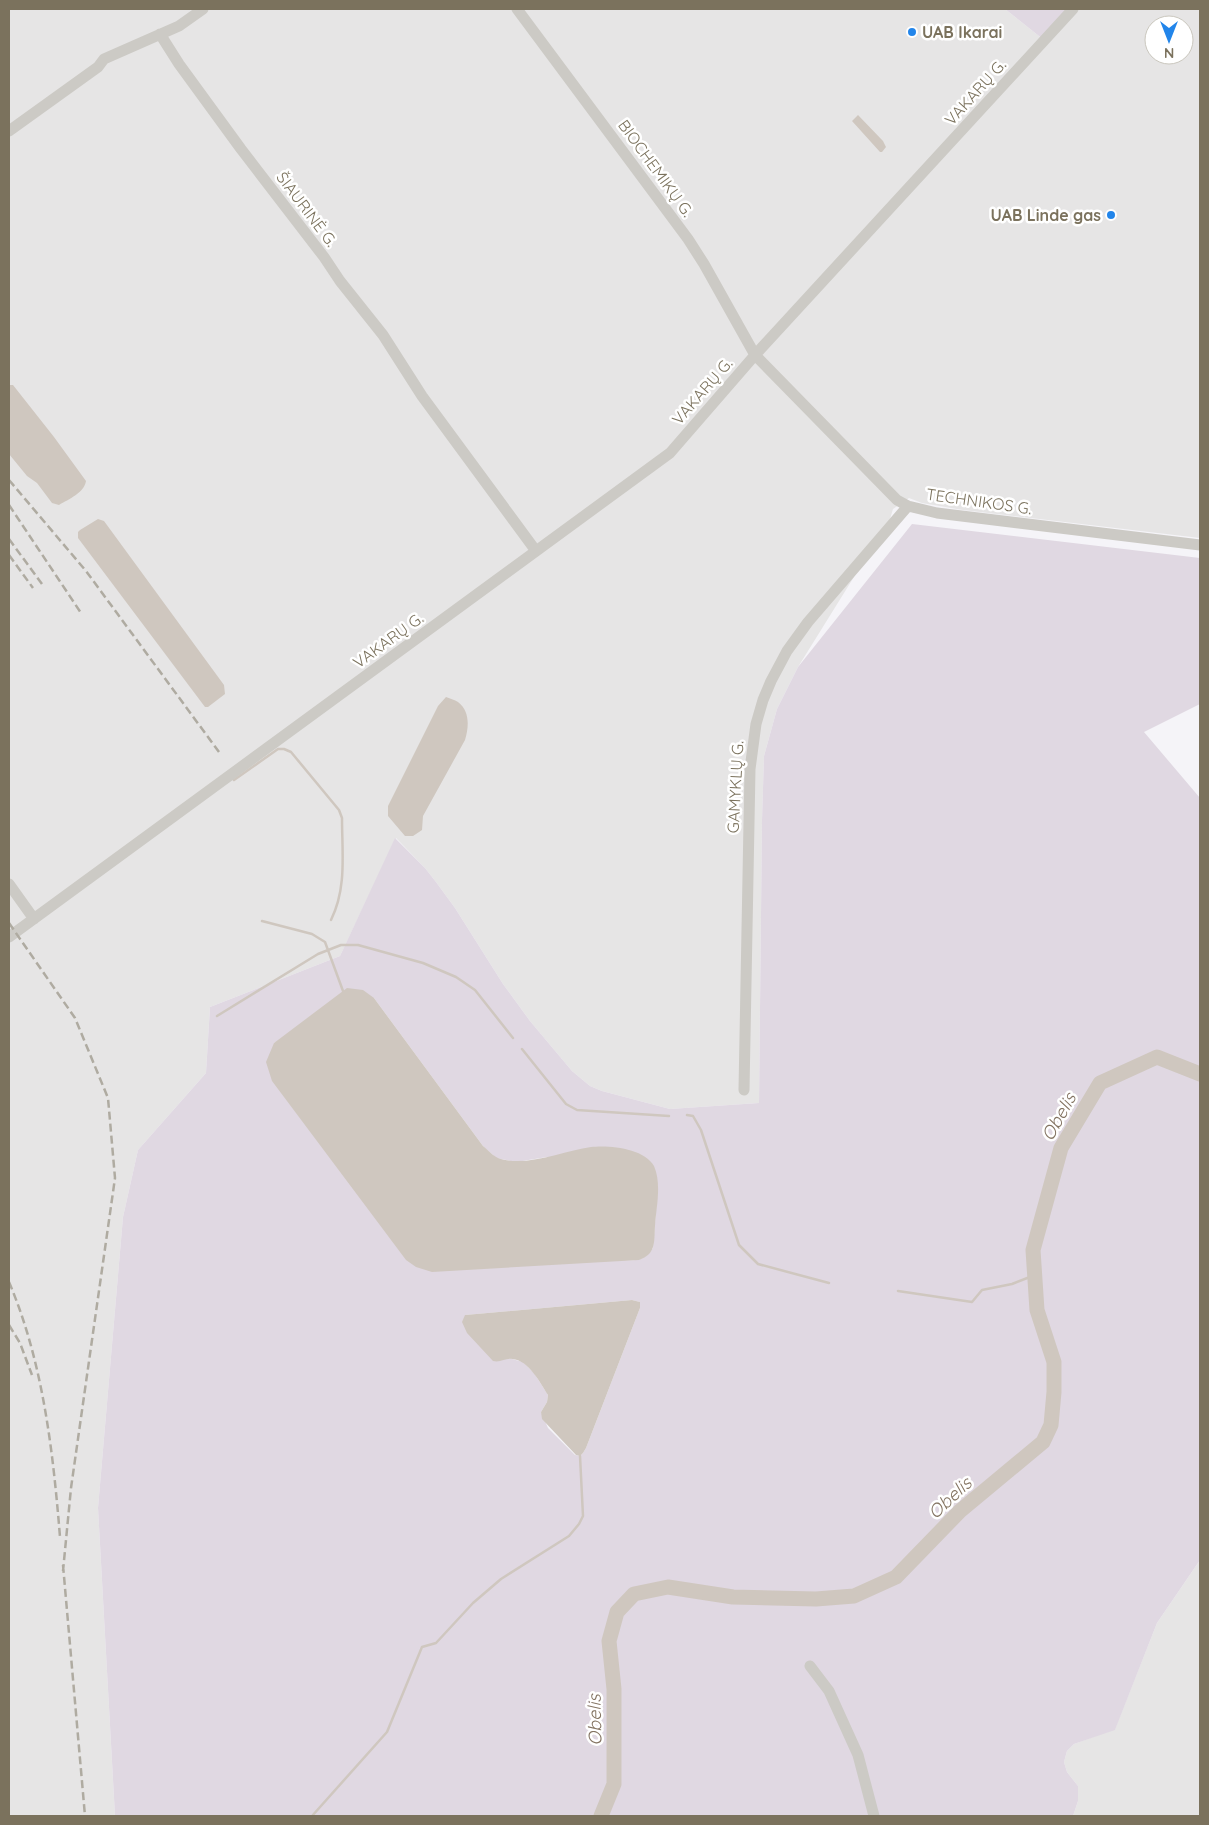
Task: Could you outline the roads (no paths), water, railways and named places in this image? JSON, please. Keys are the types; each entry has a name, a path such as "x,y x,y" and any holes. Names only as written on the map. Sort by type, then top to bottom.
{"street":[{"path":"9,131 98,67 104,59 179,26 203,9"},
{"name":"BIOCHEMIKŲ G.","path":"518,9 688,239 755,355"},
{"name":"VAKARŲ G.","path":"9,937 670,453 755,355 1073,9"},
{"name":"ŠIAURINĖ G.","path":"160,34 179,64 241,149 383,334 422,396 536,551"},
{"name":"TECHNIKOS G.","path":"755,355 897,500 908,506 937,513 1200,544"},
{"name":"GAMYKLŲ G.","path":"744,1090 749,786 752,745 756,724 771,681 796,638 908,506"},
{"path":"9,884 34,919"},
{"path":"810,1666 829,1690 858,1754 874,1816"}],"waterway":[{"path":"234,780 278,749 284,749 291,752 339,810 342,818 343,870 342,883 331,920"},
{"path":"262,921 312,934 325,942 343,991"},
{"path":"217,1016 318,954 341,945 358,945 423,963 456,977 475,990 513,1038"},
{"path":"522,1049 566,1104 577,1110 669,1116"},
{"name":"Obelis","path":"601,1816 614,1784 614,1689 609,1641 617,1612 634,1594 668,1587 733,1597 816,1599 854,1596 896,1577 960,1511 1043,1442 1051,1425 1054,1362 1037,1310 1033,1250 1061,1148 1100,1083 1157,1057 1200,1074"},
{"path":"687,1115 693,1116 701,1130 739,1245 758,1264 829,1283"},
{"path":"898,1291 972,1302 982,1290 1012,1284 1035,1275"},
{"path":"312,1816 387,1732 422,1647 436,1643 473,1603 501,1579 569,1536 579,1524 583,1516 580,1456"}],"railway":[{"path":"9,480 86,571 219,752"},
{"path":"9,505 81,613"},
{"path":"9,539 42,584"},
{"path":"9,555 33,588"},
{"path":"9,923 75,1018 108,1098 115,1178 71,1488 63,1571"},
{"path":"9,1282 21,1312 45,1407 60,1537"},
{"path":"9,1325 20,1343 32,1375"},
{"path":"63,1565 85,1816"}],"place":[{"name":"UAB Ikarai","path":"912,32"},
{"name":"UAB Linde gas","path":"1111,215"}]}
